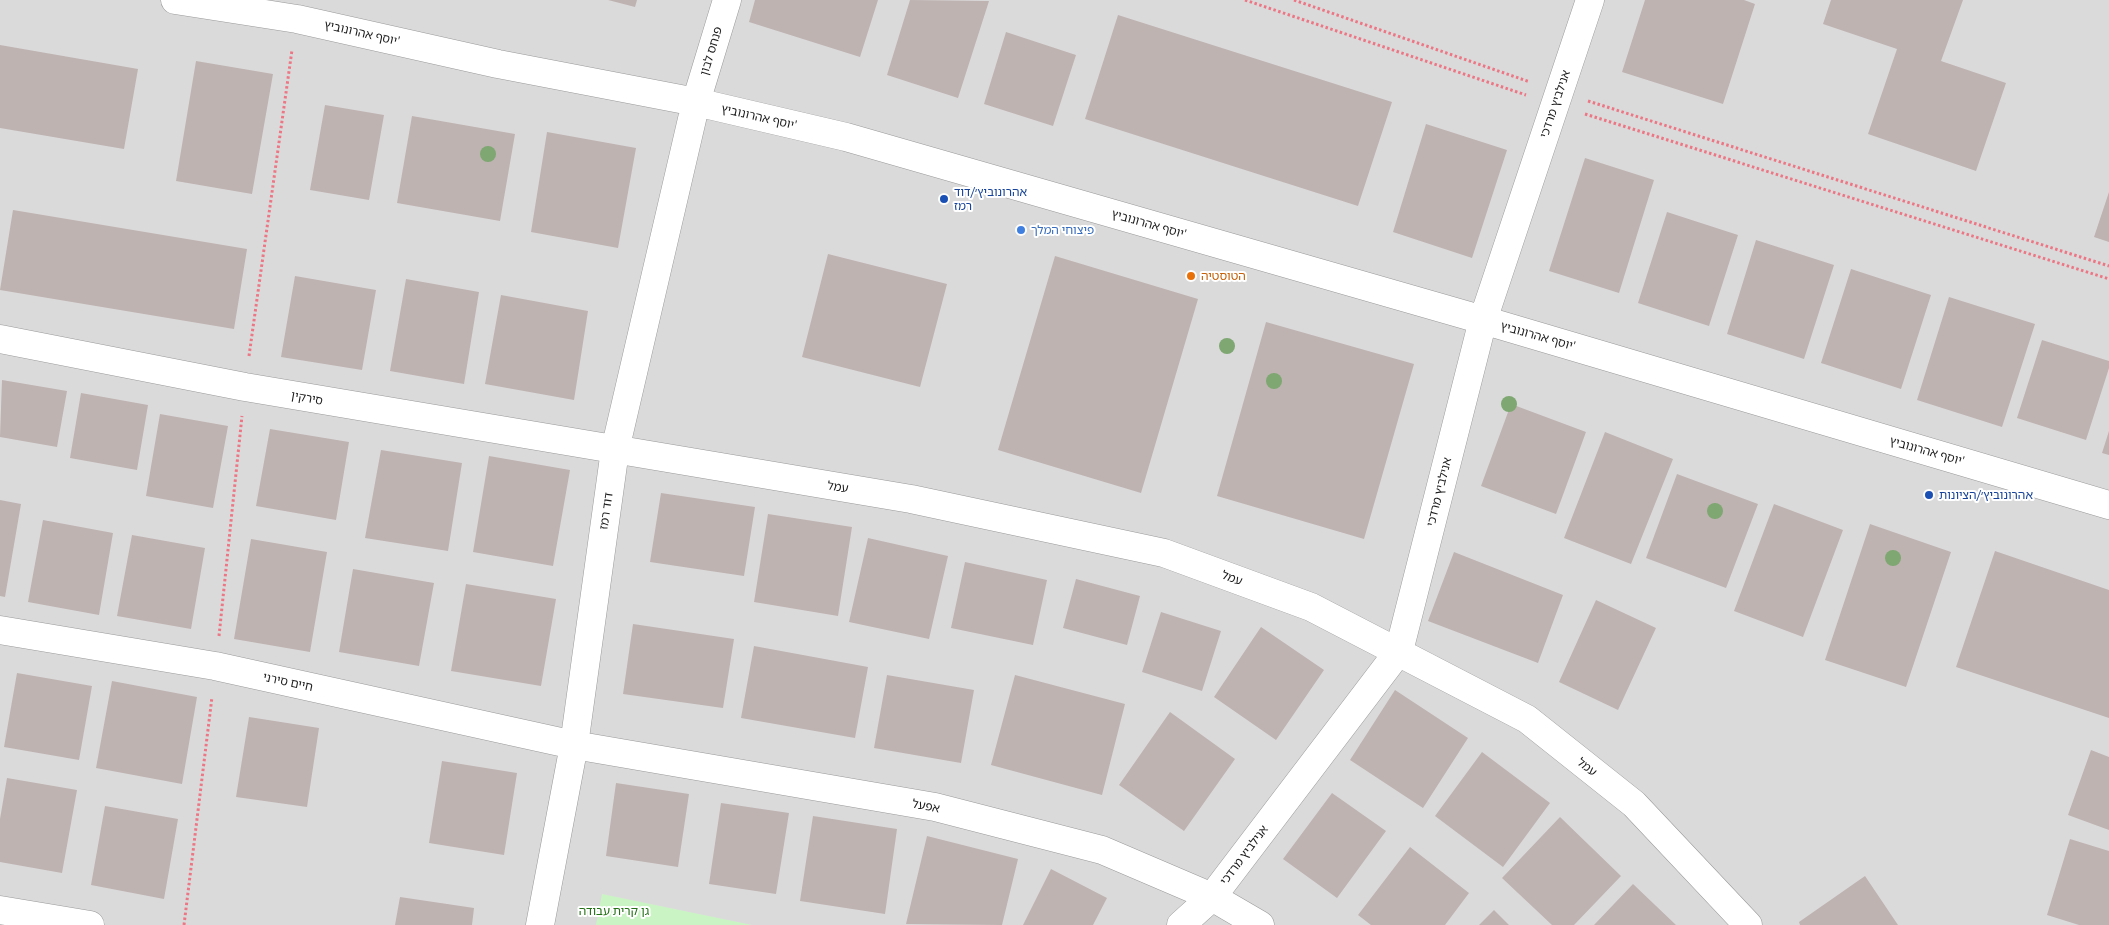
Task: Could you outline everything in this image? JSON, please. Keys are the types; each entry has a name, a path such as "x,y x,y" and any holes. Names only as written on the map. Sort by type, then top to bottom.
{"street":[{"name":"יוסף אהרונוביץ'","path":"175,0 297,19 498,64 696,102 846,137 1483,320 2109,505"},
{"name":"פנחס לבון","path":"696,102 727,0"},
{"name":"אנילביץ מרדכי","path":"1181,925 1212,897 1399,651 1483,320 1590,0"},
{"name":"דוד רמז","path":"540,925 574,745 615,450 696,102"},
{"name":"סירקין","path":"0,339 245,387 615,450"},
{"name":"עמל","path":"615,450 911,499 1164,553 1311,607 1527,719 1634,804 1748,925"},
{"name":"חיים סירני","path":"0,630 215,666 574,745"},
{"name":"אפעל","path":"574,745 934,807 1102,850 1212,897 1260,925"},
{"path":"0,910 90,925"}],"path":[{"path":"1245,0 1557,98 2109,266"},
{"path":"1294,0 1557,98 2109,280"},
{"path":"184,925 215,666 245,387 297,19"}],"shaded area":[{"path":"0,0 2109,0 2109,925 0,925"}],"green space":[{"name":"גן קרית עבודה","path":"602,894 752,925 596,925"}],"building":[{"path":"608,0 637,0 635,7"},
{"path":"755,0 878,0 860,57 749,22"},
{"path":"910,0 989,1 958,98 887,75"},
{"path":"1645,0 1744,0 1755,4 1723,104 1622,72"},
{"path":"1831,0 1963,0 1941,61 2006,83 1976,171 1868,134 1897,49 1823,24"},
{"path":"1118,15 1392,102 1358,206 1085,119"},
{"path":"1006,32 1076,55 1053,126 984,104"},
{"path":"0,45 138,69 124,149 0,128"},
{"path":"196,61 273,74 252,194 176,181"},
{"path":"325,105 384,115 369,200 310,190"},
{"path":"412,116 515,134 500,221 397,203"},
{"path":"1426,124 1507,150 1472,258 1393,232"},
{"path":"547,132 636,148 618,248 531,232"},
{"path":"1585,158 1654,180 1619,293 1549,271"},
{"path":"2109,192 2109,242 2094,237"},
{"path":"13,210 247,249 234,329 0,290"},
{"path":"1667,212 1738,235 1709,326 1638,303"},
{"path":"1756,240 1834,265 1804,359 1727,334"},
{"path":"828,254 947,284 920,387 802,357"},
{"path":"1055,256 1198,299 1141,493 998,450"},
{"path":"1851,269 1931,295 1901,389 1821,363"},
{"path":"295,276 376,290 362,370 281,357"},
{"path":"406,279 479,292 464,384 390,371"},
{"path":"501,295 588,311 574,400 485,384"},
{"path":"1949,297 2035,324 2002,427 1917,400"},
{"path":"1266,322 1414,364 1364,539 1217,496"},
{"path":"2042,340 2109,361 2109,368 2086,440 2017,418"},
{"path":"2,380 67,391 57,447 0,437"},
{"path":"81,393 148,405 137,470 70,458"},
{"path":"1511,404 1586,432 1556,514 1481,486"},
{"path":"160,414 228,426 213,508 146,496"},
{"path":"270,429 349,442 336,520 256,506"},
{"path":"2109,431 2109,455 2102,453"},
{"path":"1605,432 1673,459 1631,564 1564,538"},
{"path":"381,450 462,463 448,551 365,538"},
{"path":"489,456 570,470 553,566 473,552"},
{"path":"1677,474 1758,504 1726,588 1646,558"},
{"path":"661,493 755,507 744,576 650,562"},
{"path":"0,500 21,504 5,597 0,596"},
{"path":"1774,504 1843,530 1803,637 1734,611"},
{"path":"768,514 852,527 838,616 754,602"},
{"path":"43,520 113,533 99,615 28,602"},
{"path":"1870,524 1951,552 1906,687 1825,660"},
{"path":"132,535 205,548 191,629 117,616"},
{"path":"868,538 948,556 929,639 849,622"},
{"path":"251,539 327,552 310,652 234,639"},
{"path":"1995,551 2109,590 2109,718 1956,667"},
{"path":"1454,552 1563,595 1538,663 1428,621"},
{"path":"965,562 1047,580 1033,645 951,628"},
{"path":"353,569 434,583 419,666 339,652"},
{"path":"1076,579 1140,596 1127,645 1063,628"},
{"path":"466,584 556,599 541,686 451,671"},
{"path":"1596,600 1656,628 1618,710 1559,682"},
{"path":"1161,612 1221,631 1202,691 1142,672"},
{"path":"633,624 734,639 723,708 623,694"},
{"path":"1261,627 1324,670 1276,740 1214,697"},
{"path":"754,646 868,667 855,738 741,718"},
{"path":"17,673 92,686 79,760 4,747"},
{"path":"887,675 974,690 961,763 874,748"},
{"path":"1015,675 1125,704 1102,795 991,765"},
{"path":"112,681 197,697 182,784 96,768"},
{"path":"1395,690 1468,738 1423,808 1350,760"},
{"path":"1170,712 1235,759 1184,831 1119,785"},
{"path":"249,717 319,728 307,807 236,797"},
{"path":"2091,750 2109,757 2109,830 2068,815"},
{"path":"1482,752 1550,803 1503,867 1435,816"},
{"path":"442,761 517,773 504,855 429,843"},
{"path":"7,778 77,790 62,873 0,862 0,819"},
{"path":"616,783 689,794 678,867 606,856"},
{"path":"1332,793 1386,831 1337,898 1283,859"},
{"path":"721,803 789,813 776,894 709,884"},
{"path":"105,806 178,819 164,899 91,885"},
{"path":"813,816 897,829 885,914 800,901"},
{"path":"1560,817 1621,876 1574,925 1552,925 1502,878"},
{"path":"927,836 1018,859 1002,925 906,924"},
{"path":"2070,839 2109,851 2109,925 2079,925 2047,915"},
{"path":"1410,847 1469,893 1445,925 1371,925 1358,915"},
{"path":"1051,869 1107,898 1093,925 1023,925"},
{"path":"1865,876 1898,925 1800,925 1799,922"},
{"path":"1633,884 1676,925 1594,925"},
{"path":"400,897 474,908 472,925 395,925"},
{"path":"1494,910 1509,925 1479,925"}],"place":[{"name":"אהרונוביץ׳/דוד רמז","path":"944,199"},
{"name":"פיצוחי המלך","path":"1021,230"},
{"name":"הטוסטיה","path":"1191,276"},
{"name":"אהרונוביץ׳/הציונות","path":"1929,495"}]}
